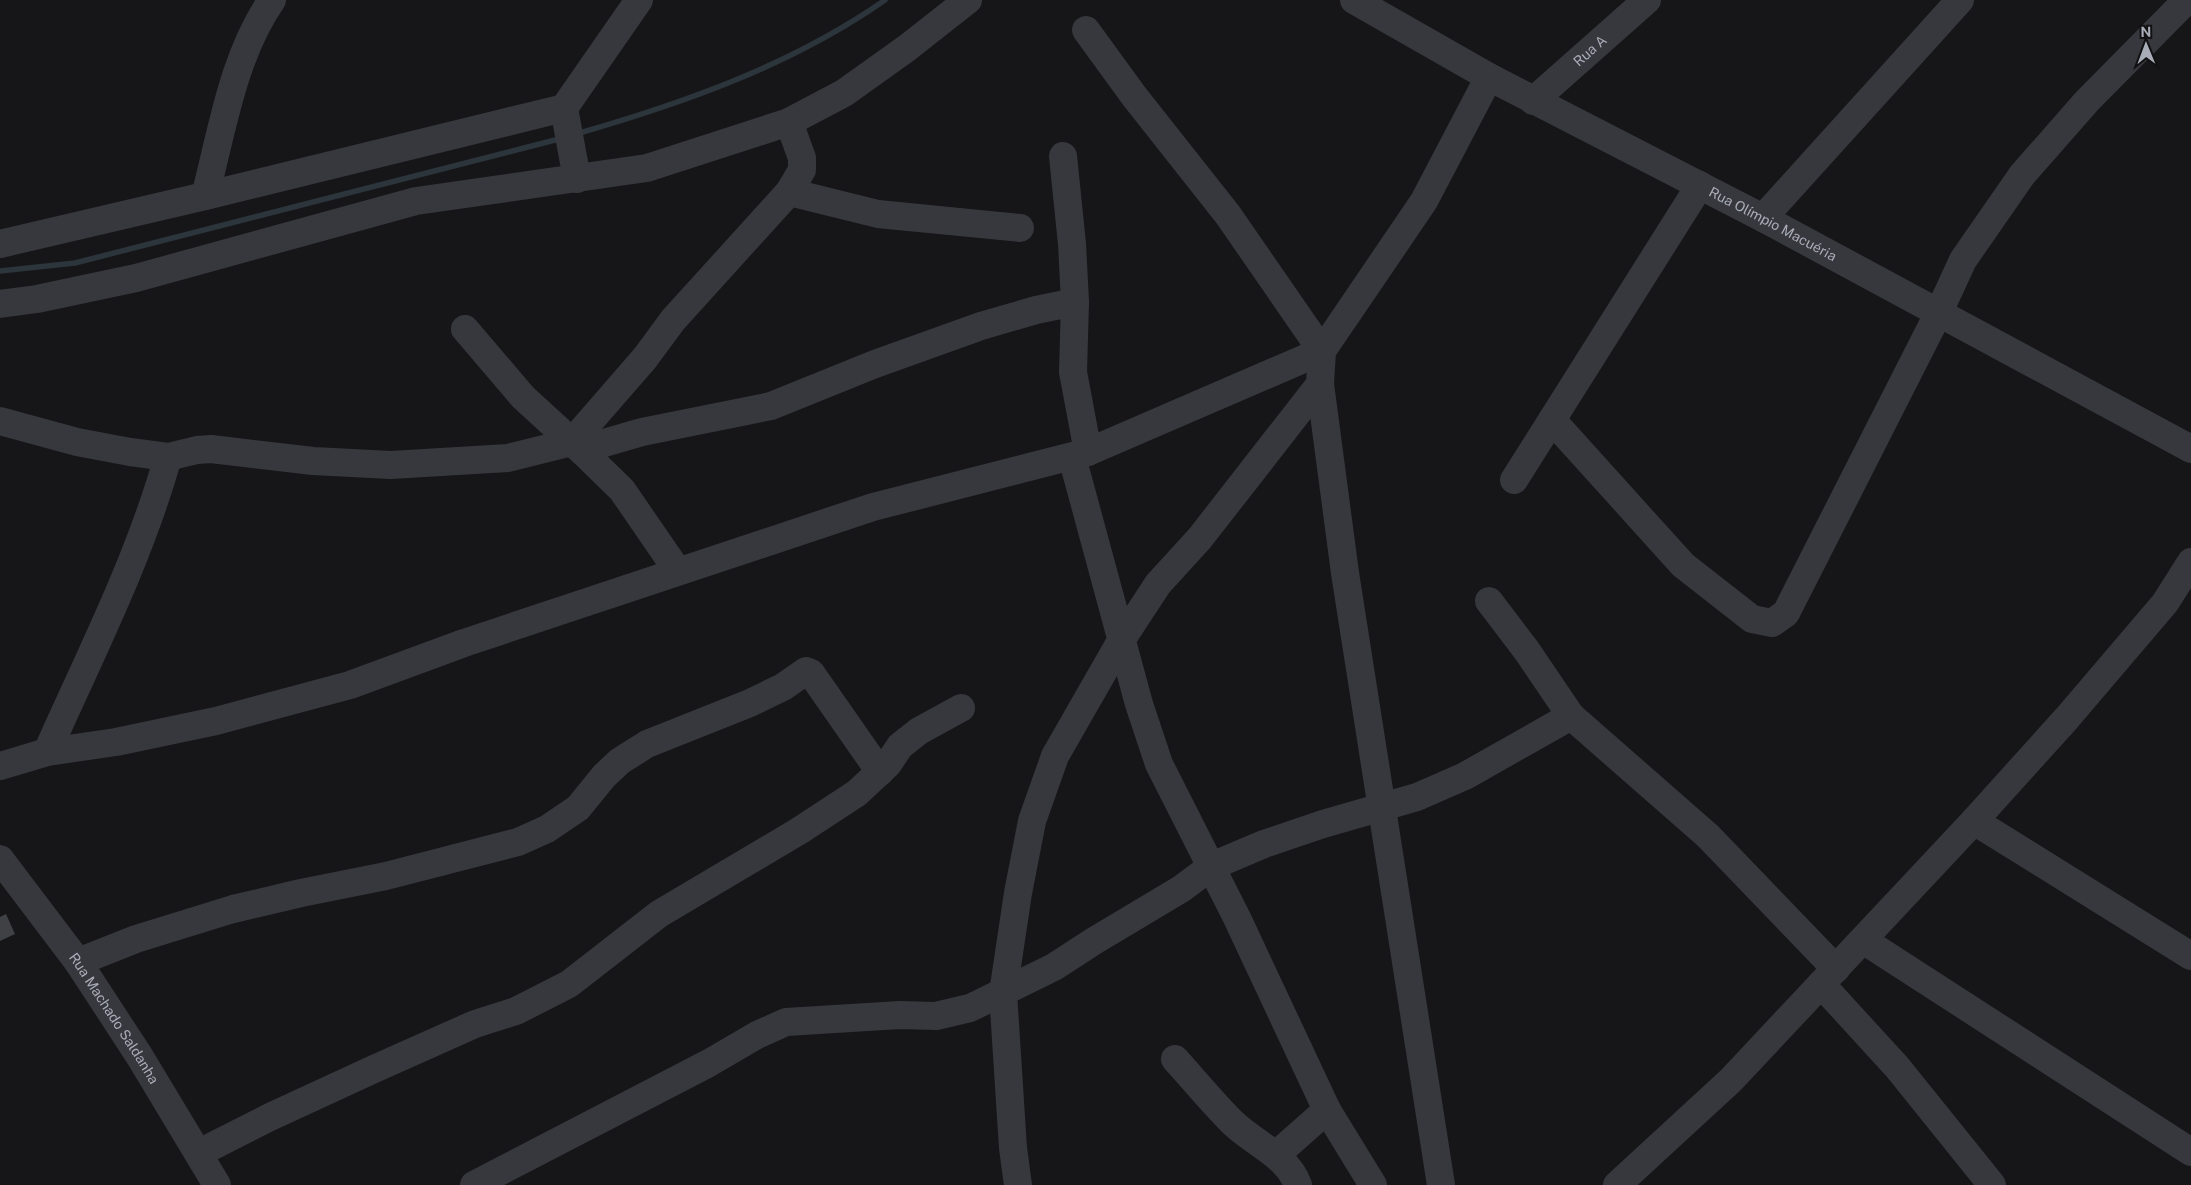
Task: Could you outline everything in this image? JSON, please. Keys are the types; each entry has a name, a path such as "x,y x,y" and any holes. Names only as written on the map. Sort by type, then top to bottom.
{"street":[{"path":"205,196 243,54 258,21 272,0"},
{"path":"0,244 564,108 639,0"},
{"path":"0,304 136,278 416,201 648,168 790,122 844,92 908,48 968,0"},
{"name":"Rua Olímpio Macuéria","path":"1354,0 1489,78 1763,218 2191,448"},
{"name":"Rua A","path":"1533,101 1647,0"},
{"path":"1763,218 1960,0"},
{"path":"1552,420 1683,565 1752,619 1772,623 1786,613 1963,260 2022,175 2087,101 2187,0"},
{"path":"1086,30 1134,96 1228,215 1322,351"},
{"path":"1441,1185 1345,573 1320,384 1322,351 1424,201 1489,78"},
{"path":"564,108 577,179"},
{"path":"578,447 673,320 789,192 802,170 802,158 790,122"},
{"path":"1063,156 1072,244 1075,302 1073,372 1080,454 1122,639 1139,704 1160,764 1212,866 1327,1110 1373,1185"},
{"path":"1514,480 1700,185"},
{"path":"789,192 878,214 1020,228"},
{"path":"0,421 77,442 168,457 197,450 211,449 313,461 391,465 508,458 604,443 642,432 771,406 874,364 981,326 1036,310 1075,302"},
{"path":"466,329 523,398 578,447 622,490 677,570"},
{"path":"0,766 47,752 116,742 207,723 350,685 464,643 677,570 872,507 1080,454 1322,351"},
{"path":"1018,1185 1013,1148 1002,993 1032,821 1055,756 1122,639 1158,584 1200,538 1320,384"},
{"path":"47,752 136,552 156,500 168,457"},
{"path":"1617,1185 1730,1080 1974,821 2067,718 2165,603 2191,562"},
{"path":"1489,601 1571,716 1708,836 1828,977 1897,1067 1992,1185"},
{"path":"78,962 136,939 233,909 386,876 518,842 547,829 578,808 604,776 620,761 647,744 750,703 783,686 806,671 811,673 880,772"},
{"path":"208,1173 270,1117 475,1024 516,1011 569,984 659,914 799,831 857,793 888,764 900,746 919,732 961,708"},
{"path":"474,1185 709,1063 757,1035 786,1022 841,1018 936,1016 970,1008 1054,967 1181,889 1212,866 1272,841 1417,797 1465,776 1571,716"},
{"path":"1974,821 2191,956"},
{"name":"Rua Machado Saldanha","path":"0,859 78,962 208,1173"},
{"path":"1863,940 2191,1152"},
{"path":"1176,1059 1234,1124 1276,1155 1296,1177 1298,1185"},
{"path":"1276,1155 1327,1110"}],"building":[{"path":"6,914 15,934 0,941 0,917"}],"waterway":[{"path":"576,134 657,109 736,80 813,44 885,0"},
{"path":"0,271 75,263 563,138"}]}
